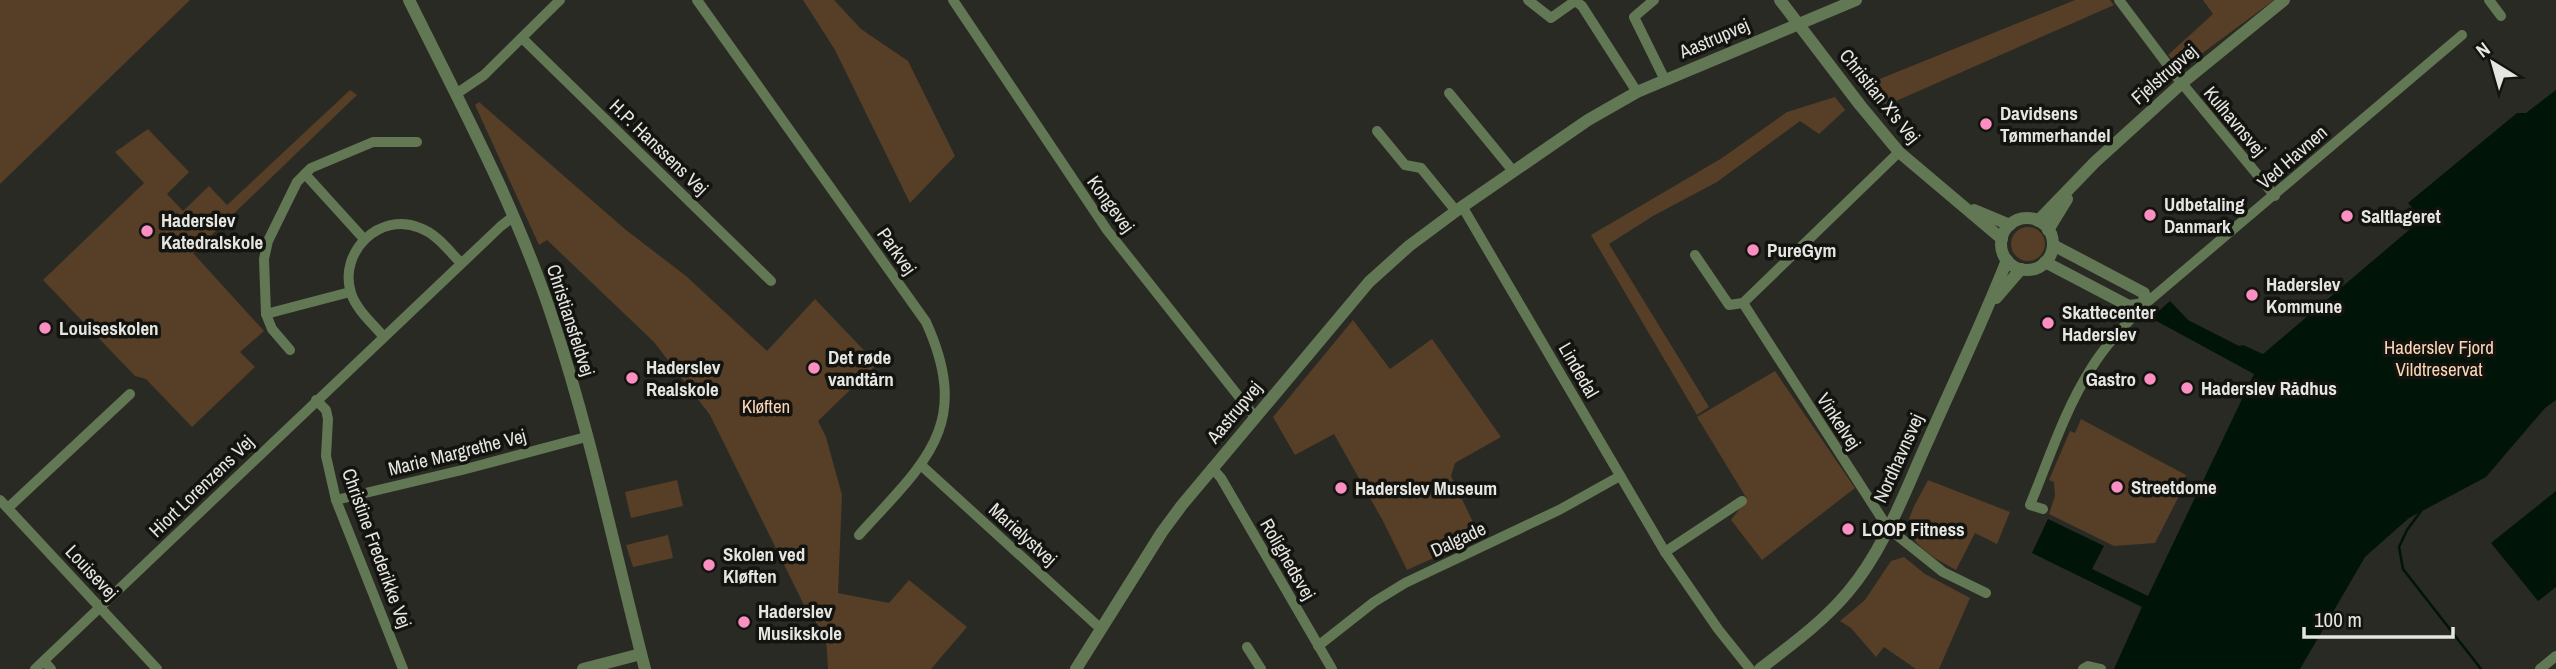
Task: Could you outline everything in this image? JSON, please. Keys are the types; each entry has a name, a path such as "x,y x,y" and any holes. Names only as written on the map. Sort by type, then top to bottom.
{"street":[{"name":"Christiansfeldvej","path":"410,0 514,216 553,320 645,669"},
{"path":"456,94 485,75 560,0"},
{"name":"Parkvej","path":"697,0 926,323 936,345 945,377 944,410 936,443 922,466 859,535"},
{"name":"Kongevej","path":"953,0 1107,230 1255,417"},
{"path":"1528,0 1551,18 1574,0 1583,6 1637,92"},
{"name":"Aastrupvej","path":"1654,0 1634,17 1665,80"},
{"name":"Christian X's Vej","path":"1780,0 1899,152 2002,239"},
{"name":"Aastrupvej","path":"1076,669 1162,532 1212,468 1368,282 1409,246 1588,120 1637,92 1856,0"},
{"name":"Kulhavnsvej","path":"2119,0 2182,83 2275,196"},
{"name":"Fjelstrupvej","path":"2038,220 2123,136 2182,83 2284,0"},
{"path":"2489,0 2501,16"},
{"name":"Ved Havnen","path":"2144,304 2275,196 2462,35"},
{"name":"H.P. Hanssens Vej","path":"522,38 771,281"},
{"path":"1449,93 1513,171"},
{"path":"1377,131 1405,165 1421,168 1459,209"},
{"path":"290,350 272,329 266,314 264,259 265,250 297,182 311,168 373,142 417,142"},
{"path":"1742,303 1899,152"},
{"path":"305,174 364,239"},
{"name":"Fjelstrupvej","path":"2048,230 2076,184"},
{"name":"Christian X's Vej","path":"1962,205 2010,225"},
{"name":"Lindedal","path":"1459,209 1665,552 1718,629 1750,669"},
{"name":"Hiort Lorenzens Vej","path":"35,669 48,665 100,607 383,336 514,216"},
{"path":"2025,218 2038,220 2048,230 2053,246 2045,262 2034,269 2021,269 2007,260 2002,239 2010,225 2025,218"},
{"path":"383,336 356,304 350,292 349,268 355,250 364,239 376,230 393,225 420,227 433,234 461,263"},
{"path":"2043,509 2030,505 2075,398 2107,346 2144,304 2144,293 2053,246"},
{"name":"Vinkelvej","path":"1695,255 1728,305 1742,303 1888,528 1943,572 1986,593"},
{"name":"Nordhavnsvej","path":"1760,669 1826,615 1849,591 1871,561 1989,306 2007,260"},
{"path":"2045,262 2129,306 2144,304"},
{"name":"Nordhavnsvej","path":"1989,306 2021,269"},
{"path":"266,314 350,292"},
{"path":"4,504 130,394"},
{"name":"Christine Frederikke Vej","path":"316,400 326,410 328,419 326,456 336,500 403,669"},
{"name":"Marie Margrethe Vej","path":"336,500 586,437"},
{"name":"Marielystvej","path":"922,466 1101,629"},
{"name":"Rolighedsvej","path":"1212,468 1221,478 1332,669"},
{"name":"Dalgade","path":"1318,646 1374,602 1405,583 1559,510 1620,476"},
{"path":"1665,552 1742,501"},
{"name":"Louisevej","path":"4,504 157,669"},
{"path":"1247,647 1261,669"},
{"path":"583,669 641,654"},
{"path":"2540,669 2556,656"},
{"path":"2083,669 2088,666 2101,669"}],"green space":[{"path":"0,0 190,0 0,184"},
{"path":"803,0 834,0 861,29 908,61 955,156 910,203 835,50"},
{"path":"2075,0 2110,0 2114,5 1887,105 1878,107 1860,87"},
{"path":"2203,0 2274,0 2181,69 2168,55 2213,14"},
{"path":"350,90 357,95 193,253 264,331 240,352 255,367 192,427 146,379 135,376 43,280 144,183 115,152 148,129 189,172 167,194 183,211 209,186 227,205"},
{"path":"1835,97 1845,110 1819,134 1800,121 1717,182 1653,216 1609,244 1709,407 1697,415 1591,235 1722,158 1787,112"},
{"name":"Kløften","path":"479,102 626,230 686,276 767,351 815,299 877,364 818,421 826,437 842,495 838,593 889,603 909,580 967,627 931,669 828,669 826,636 805,607 710,415 654,342 547,240 539,245 475,105"},
{"path":"2028,227 2040,232 2045,244 2040,256 2028,261 2016,256 2011,244 2016,232"},
{"path":"1353,320 1390,369 1432,339 1501,437 1455,463 1451,476 1480,537 1407,570 1334,434 1295,455 1273,417"},
{"path":"1775,371 1855,488 1762,560 1731,520 1747,499 1697,417"},
{"name":"Streetdome","path":"2081,419 2186,475 2178,491 2178,498 2155,543 2114,546 2049,514 2055,496 2054,482 2049,480 2070,431 2075,433"},
{"path":"677,480 683,506 631,518 625,492"},
{"path":"1928,480 2010,512 1997,544 1975,533 1956,570 1925,551 1909,529 1910,516"},
{"path":"668,535 673,558 633,567 626,545"},
{"path":"1904,557 1925,574 1970,598 1939,669 1916,669 1884,647 1876,657 1851,628 1840,621 1865,600 1891,561"}],"shaded area":[{"name":"Haderslev Fjord Vildtreservat","path":"2556,90 2556,400 2545,408 2486,477 2409,518 2365,557 2300,669 2114,669 2142,607 2032,553 2048,519 2104,546 2092,569 2148,596 2254,374 2151,318 2170,301 2188,320 2239,346 2243,345 2263,354 2422,219 2408,203 2517,113 2526,113"},
{"path":"2556,491 2556,587 2538,601 2491,543"}],"waterway":[{"path":"2421,511 2399,547 2403,569 2481,669"}],"place":[{"name":"Davidsens Tømmerhandel","path":"1986,124"},
{"name":"Udbetaling Danmark","path":"2150,215"},
{"name":"Saltlageret","path":"2347,216"},
{"name":"Haderslev Katedralskole","path":"147,231"},
{"name":"PureGym","path":"1753,250"},
{"name":"Haderslev Kommune","path":"2252,295"},
{"name":"Skattecenter Haderslev","path":"2048,323"},
{"name":"Louiseskolen","path":"45,328"},
{"name":"Det røde vandtårn","path":"814,368"},
{"name":"Haderslev Realskole","path":"632,378"},
{"name":"Gastro","path":"2150,379"},
{"name":"Haderslev Rådhus","path":"2187,388"},
{"name":"Streetdome","path":"2117,487"},
{"name":"Haderslev Museum","path":"1341,488"},
{"name":"LOOP Fitness","path":"1848,529"},
{"name":"Skolen ved Kløften","path":"709,565"},
{"name":"Haderslev Musikskole","path":"744,622"}]}
